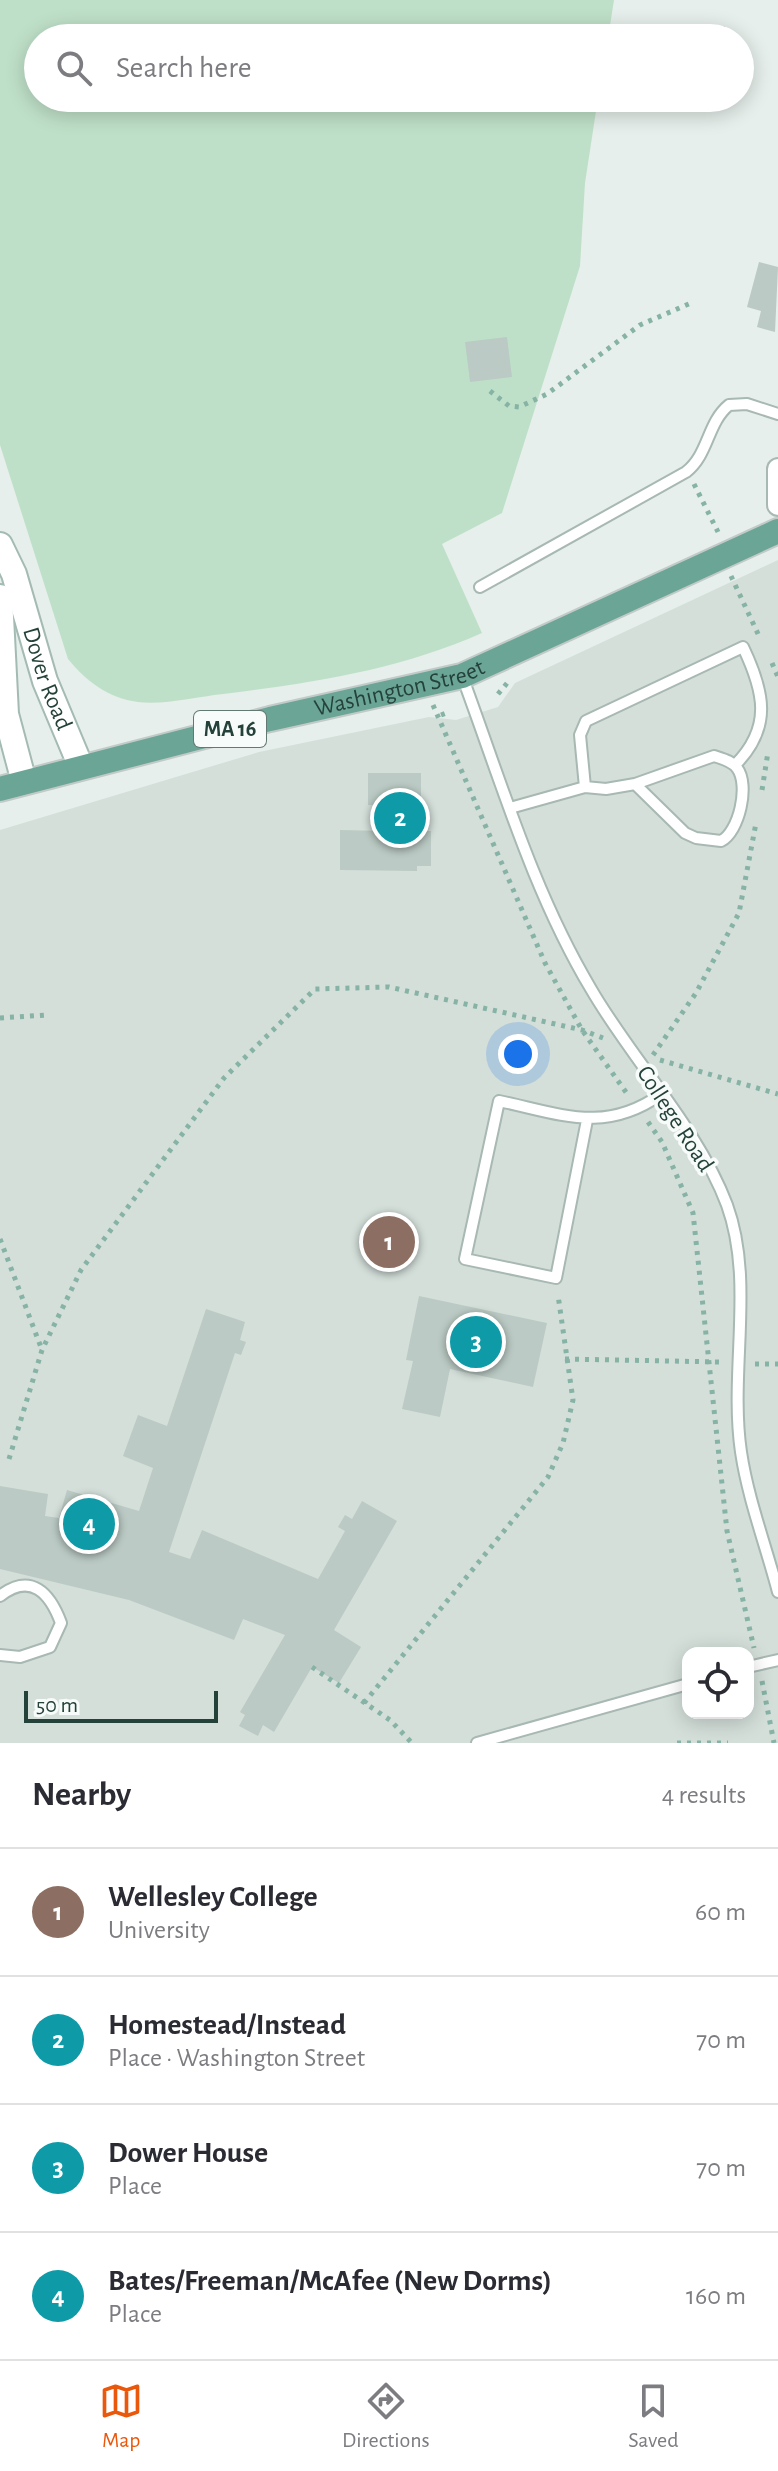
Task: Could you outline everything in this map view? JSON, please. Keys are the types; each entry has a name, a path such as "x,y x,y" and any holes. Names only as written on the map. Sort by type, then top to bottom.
{"main road":[{"name":"Washington Street","path":"0,789 462,676 778,531"}],"street":[{"path":"778,469 778,505"},
{"name":"Dover Road","path":"0,545 14,574 45,681 81,767"},
{"name":"Dover Road","path":"0,597 6,714 24,782"}],"lane":[{"path":"480,587 686,472 697,462 716,420 729,405 747,404 778,414"},
{"path":"585,787 580,735 586,721 743,647 759,681 762,702 755,737 735,765"},
{"name":"College Road","path":"462,676 535,876 583,975 695,1144 726,1204 738,1250 741,1452 778,1592"},
{"path":"510,808 585,787 606,789 635,784 702,757 714,756 735,765 741,775 742,788 735,827 721,841 696,838 685,833 635,784"},
{"path":"587,1120 556,1278 465,1259 499,1101 587,1120 620,1117 660,1095"},
{"path":"0,1596 12,1586 32,1586 52,1600 61,1623 50,1647 20,1657 0,1655"},
{"path":"754,1665 778,1660"},
{"path":"477,1743 682,1686"}],"path":[{"path":"490,391 509,406 519,407 547,394 640,325 691,303"},
{"path":"686,472 720,537"},
{"path":"730,574 760,638"},
{"path":"766,651 778,677"},
{"path":"433,705 441,715 545,963 582,1030 662,1142 693,1213 727,1531 750,1647"},
{"path":"441,715 449,712"},
{"path":"760,802 770,741"},
{"path":"757,817 739,913 696,993 652,1057 778,1094"},
{"path":"9,1459 42,1350 81,1270 215,1090 315,989 389,987 582,1030 607,1040"},
{"path":"0,1018 47,1015"},
{"path":"0,1239 42,1350"},
{"path":"364,1703 548,1477 563,1443 573,1400 556,1278"},
{"path":"565,1359 778,1364"},
{"path":"312,1667 390,1720 412,1743"},
{"path":"754,1669 774,1743"},
{"path":"677,1743 728,1743"}],"shaded area":[{"path":"778,560 778,1743 0,1743 0,830 259,752 429,717 456,720 498,707 515,683"}],"green space":[{"path":"0,0 614,0 610,24 24,24 24,112 596,112 585,183 580,266 502,513 442,544 482,633 419,657 355,673 180,700 127,700 90,681 68,659 0,445"}],"building":[{"path":"759,262 778,267 775,332 757,327 761,311 747,307"},
{"path":"507,337 512,377 470,382 465,342"},
{"path":"368,773 421,773 421,804 415,804 414,831 431,831 431,866 417,866 417,871 340,870 340,830 386,831 386,806 368,805"},
{"path":"419,1296 547,1323 533,1387 450,1369 440,1417 402,1409 413,1361 406,1360"},
{"path":"206,1309 245,1322 240,1340 246,1342 241,1355 235,1353 169,1552 190,1559 202,1530 318,1579 345,1531 338,1527 345,1515 352,1519 362,1501 397,1521 334,1630 361,1647 339,1683 312,1667 274,1732 263,1725 258,1736 239,1726 245,1715 240,1712 285,1635 243,1619 234,1640 129,1600 0,1569 0,1486 48,1494 45,1516 59,1518 67,1490 139,1511 153,1468 123,1456 138,1415 167,1426"}],"place":[{"name":"Homestead/Instead","path":"400,818"},
{"name":"Wellesley College","path":"389,1242"},
{"name":"Dower House","path":"476,1342"},
{"name":"Bates/Freeman/McAfee (New Dorms)","path":"89,1524"}]}
